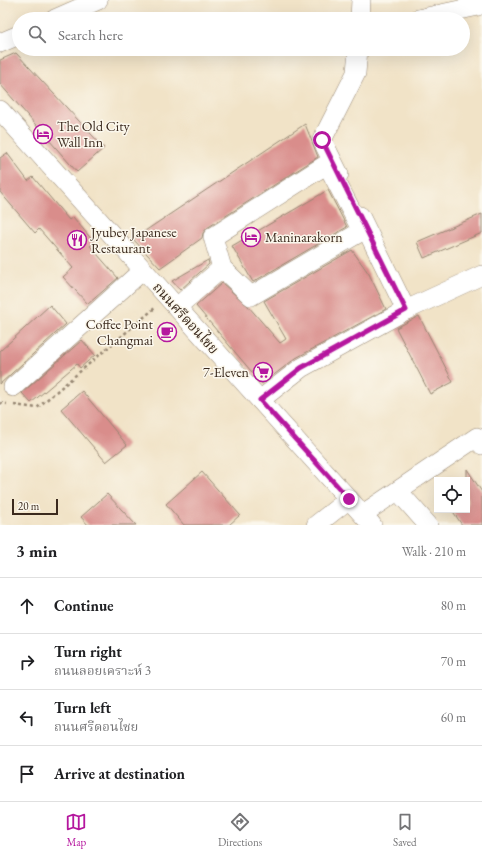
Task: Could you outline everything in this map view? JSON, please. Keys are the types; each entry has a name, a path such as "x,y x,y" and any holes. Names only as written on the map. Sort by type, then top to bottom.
{"street":[{"path":"71,12 98,0"},
{"path":"361,12 362,0"},
{"path":"450,12 478,6"},
{"path":"0,43 12,38"},
{"path":"357,56 356,73 322,140 406,310"},
{"name":"ถนนศรีดอนไชย","path":"0,110 368,520"},
{"path":"327,164 362,231 251,296 222,268 213,237 327,164"},
{"path":"172,302 222,268"},
{"path":"13,387 143,270"},
{"path":"260,400 301,368 406,310 482,275"},
{"path":"368,520 398,490 477,437 482,445"},
{"path":"398,490 428,525"},
{"path":"316,525 349,499"}],"path":[{"path":"0,403 37,408 172,302"}],"building":[{"path":"12,55 12,56 19,56 104,148 77,172 0,84 0,60"},
{"path":"305,124 318,157 207,228 203,233 202,238 160,268 133,239"},
{"path":"7,153 28,181 33,177 69,220 73,217 94,242 90,246 118,278 88,304 63,277 73,268 39,229 35,233 0,192 0,158"},
{"path":"328,190 347,227 253,282 232,246"},
{"path":"482,214 482,233 424,258 417,242"},
{"path":"352,250 369,274 386,309 296,358 262,384 196,306 222,283 248,306 280,343 286,339 264,301"},
{"path":"208,260 209,264 180,290 172,281"},
{"path":"50,305 66,324 0,384 0,351"},
{"path":"419,316 453,382 430,394 396,328"},
{"path":"82,340 95,355 80,368 77,364 31,403 22,393"},
{"path":"82,391 127,445 106,462 61,409"},
{"path":"467,469 482,492 482,525 462,525 454,513 470,513 470,477 467,477"},
{"path":"202,472 240,515 229,525 184,525 166,504"},
{"path":"107,494 136,525 88,525 81,517"}],"place":[{"name":"The Old City Wall Inn","path":"43,134"},
{"name":"Maninarakorn","path":"251,237"},
{"name":"Jyubey Japanese Restaurant","path":"77,240"},
{"name":"Coffee Point Changmai","path":"167,332"},
{"name":"7-Eleven","path":"263,372"}],"route":[{"path":"322,140 406,310 301,368 260,400 349,499"}]}
